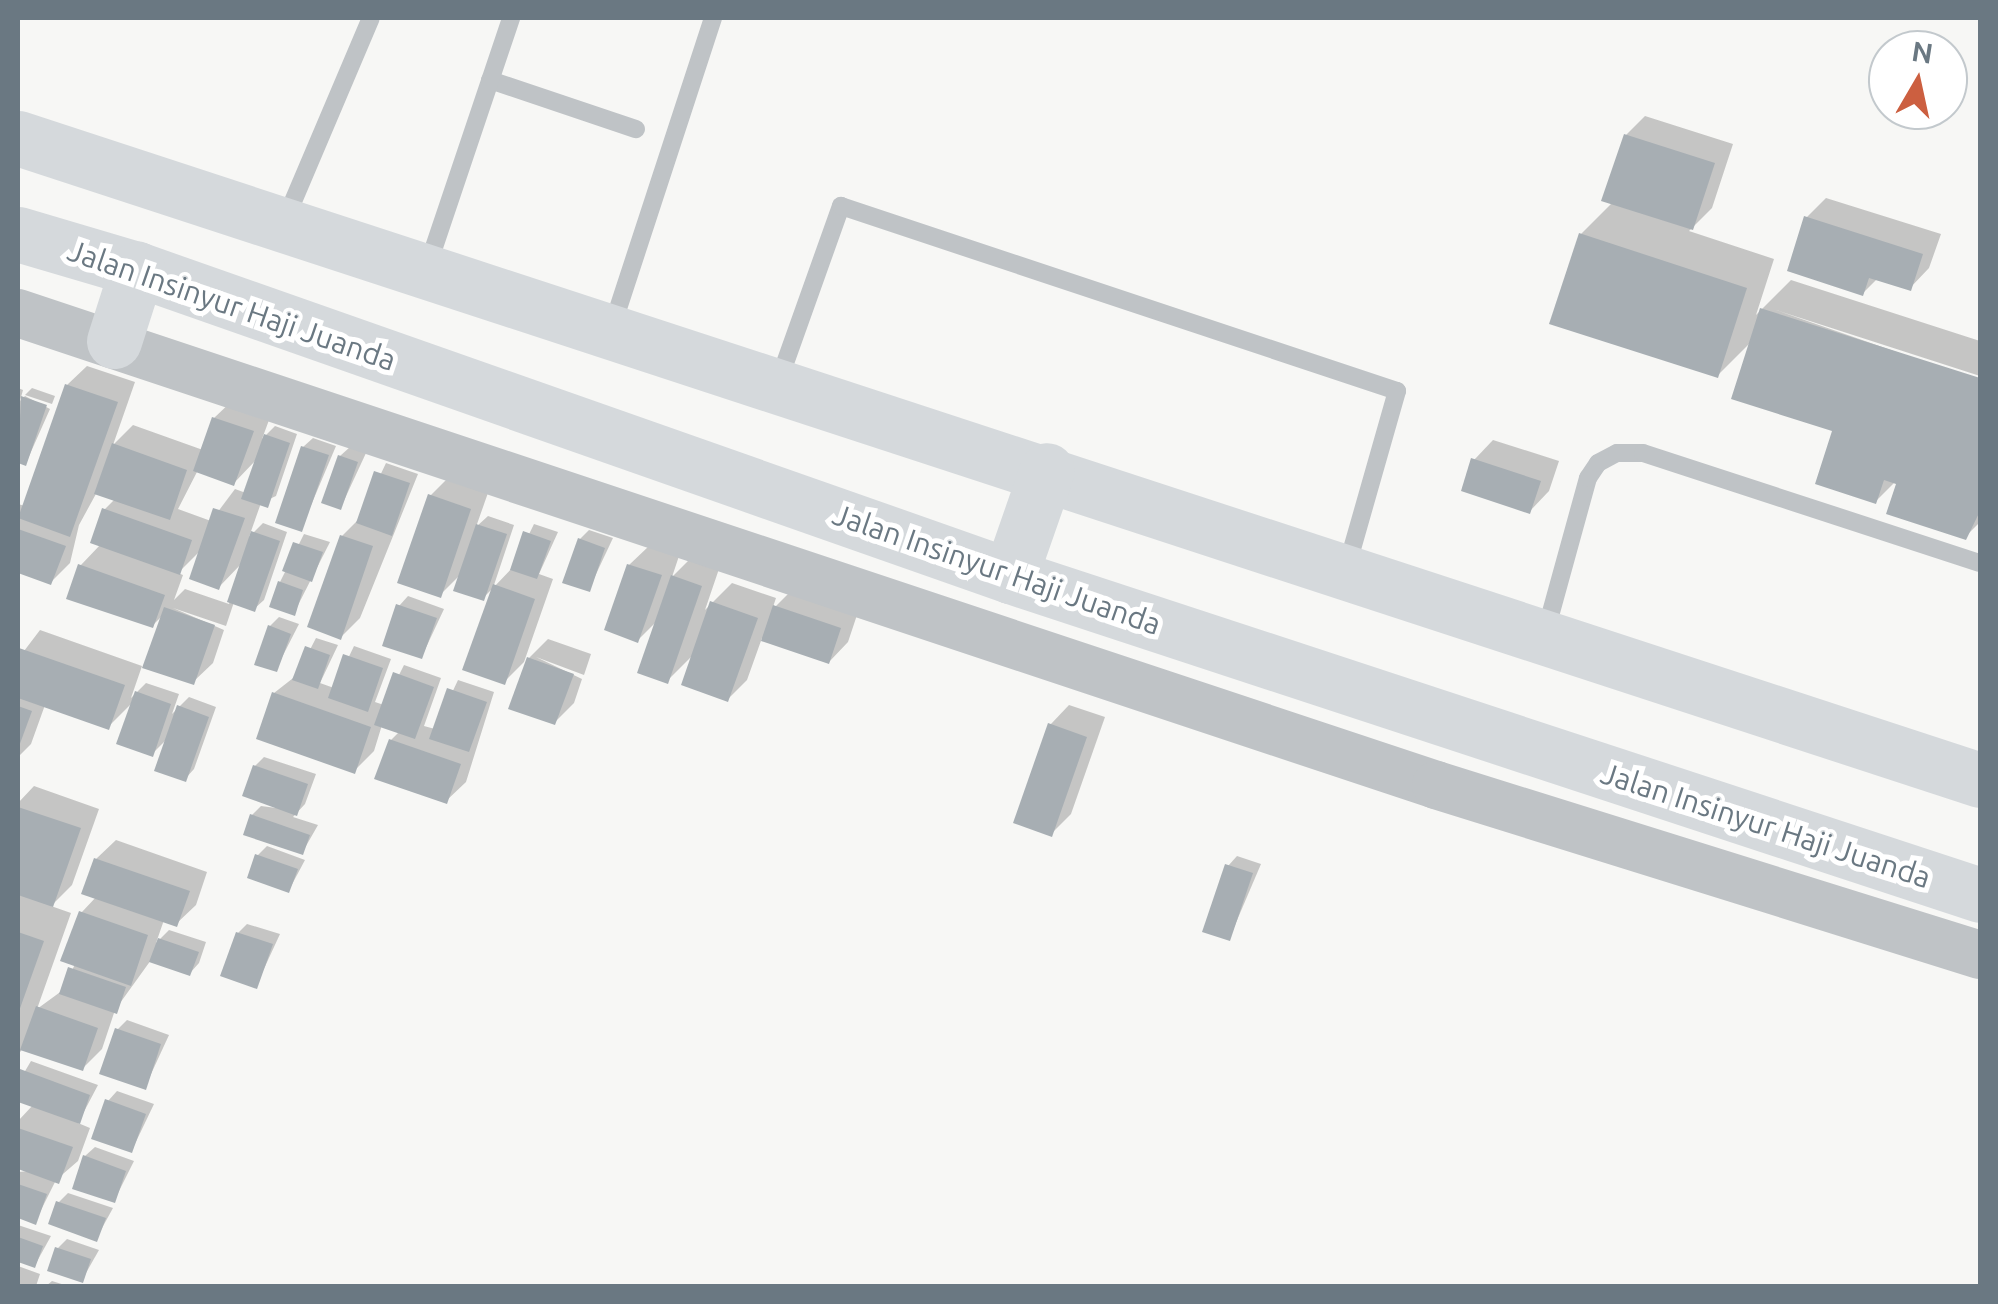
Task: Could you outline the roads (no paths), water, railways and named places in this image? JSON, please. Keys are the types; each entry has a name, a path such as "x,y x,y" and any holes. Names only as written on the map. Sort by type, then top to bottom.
{"highway":[{"path":"18,138 284,223 425,273 1972,770"},
{"name":"Jalan Insinyur Haji Juanda","path":"18,234 137,269 1010,576 1980,895"},
{"path":"114,341 137,269"},
{"path":"1010,576 1047,470"}],"street":[{"name":"Jalan Insinyur Haji Juanda","path":"18,313 114,341 1436,785 1980,955"}],"lane":[{"path":"284,223 371,18"},
{"path":"425,273 511,18"},
{"path":"610,332 713,18"},
{"path":"490,80 636,129"},
{"path":"777,386 841,206 1397,391 1346,569"},
{"path":"1544,634 1588,478 1598,463 1617,453 1643,453 1980,563"}]}
